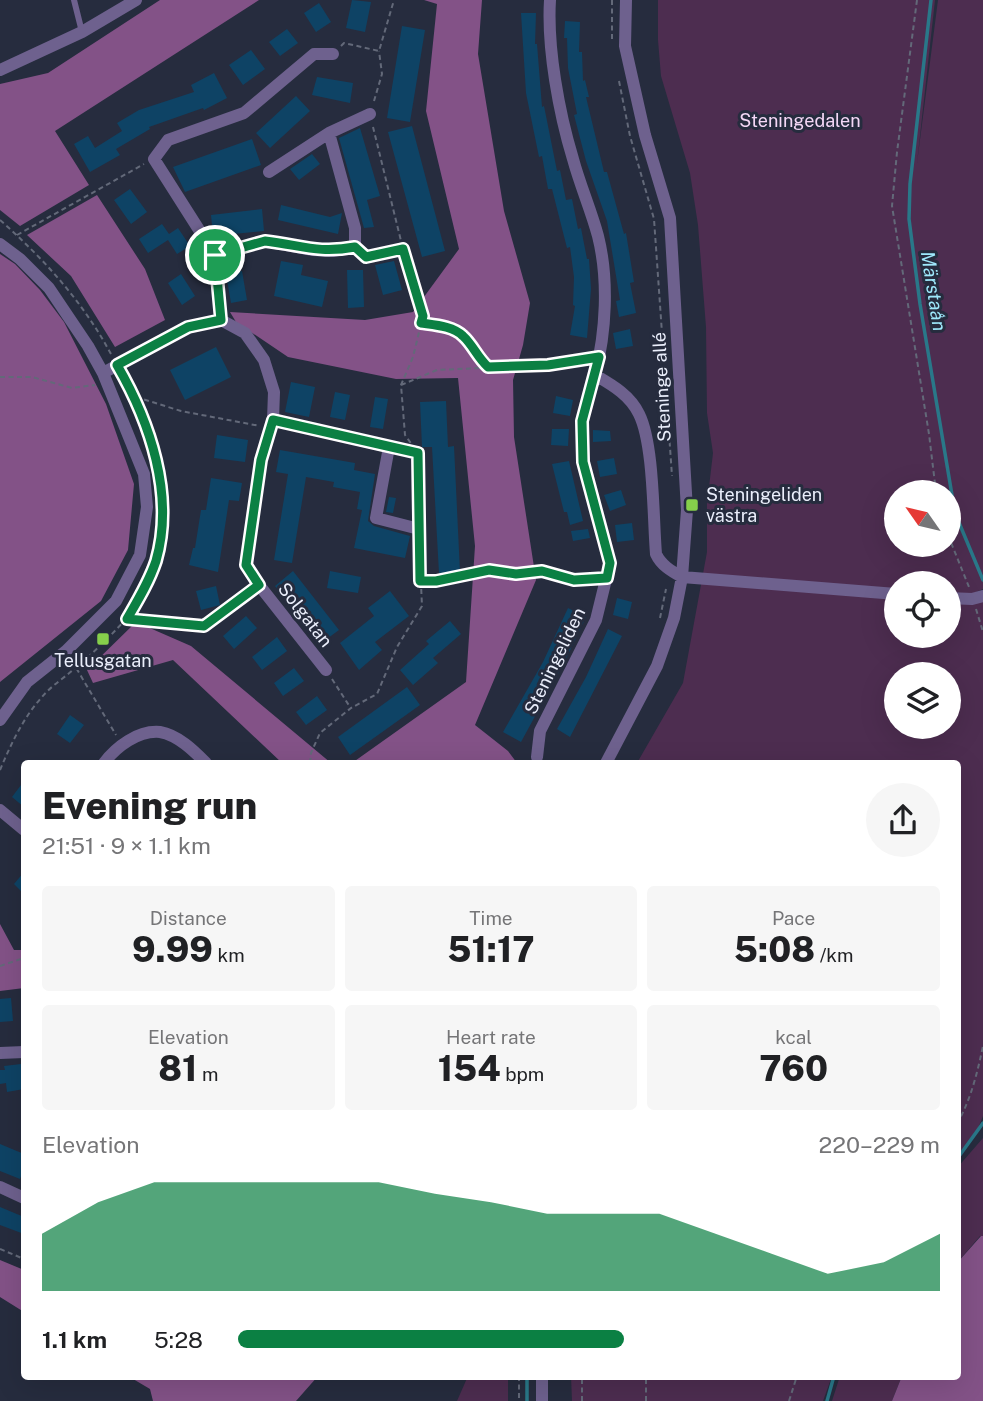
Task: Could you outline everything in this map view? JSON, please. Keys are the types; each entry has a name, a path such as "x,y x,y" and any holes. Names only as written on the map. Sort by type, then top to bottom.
{"street":[{"path":"0,70 82,32 136,0"},
{"name":"Steningeliden","path":"537,757 540,731 596,620 610,563 583,462 582,421 599,357 604,315 603,271 598,237 572,159 556,89 551,0"},
{"name":"Steninge allé","path":"608,760 657,666 674,618 676,574 687,510 670,218 645,135 625,46 626,0"},
{"path":"104,377 117,365 188,327 221,320 215,255 154,159 169,140 244,113 314,54 333,54"},
{"path":"269,172 329,132 370,114"},
{"path":"215,255 265,241 313,250 333,251 355,247 355,228 329,132"},
{"path":"0,244 20,259 49,288 69,316 104,377 144,474 147,507 140,555 116,601 66,652 27,682 0,720"},
{"name":"Solgatan","path":"221,320 245,333 264,360 274,392 272,424 261,460 246,565 326,670"},
{"path":"595,375 621,390 638,413 647,436 656,554 659,561 676,574 884,593"},
{"path":"272,424 389,447 376,518 419,529"},
{"path":"106,760 113,750 133,738 160,732 184,742 203,760"},
{"path":"0,810 21,828"},
{"path":"0,1053 21,1052"},
{"path":"0,1187 21,1197"},
{"path":"542,1380 542,1401"}],"lane":[{"path":"74,0 82,32"}],"path":[{"path":"310,760 320,733 351,708 377,694 397,647 422,606 418,453 405,435 401,384 413,357 423,316 403,249 370,114 382,74 379,51 394,0"},
{"path":"612,0 613,47"},
{"path":"917,0 900,120 892,206 919,366 934,480"},
{"path":"333,54 344,43 379,51"},
{"path":"618,72 630,136 654,219 672,480"},
{"path":"17,235 154,159"},
{"path":"0,220 39,255 70,291 101,335 135,397 152,443 162,522 156,561 144,591 127,619 43,696 21,724 0,770"},
{"path":"355,247 366,257 403,249"},
{"path":"421,323 453,329 465,337 477,358 488,367"},
{"path":"401,384 437,370 548,365 599,357"},
{"path":"0,377 33,377 72,388 93,386 104,377"},
{"path":"135,397 181,411 272,424"},
{"path":"389,447 418,453"},
{"path":"958,557 977,598 983,632"},
{"path":"420,581 436,581 489,570 516,574 542,571 574,580 607,578"},
{"path":"660,617 676,574"},
{"path":"127,619 204,626 259,585"},
{"path":"66,652 122,745"},
{"path":"326,670 351,708"},
{"path":"0,966 21,959"},
{"path":"961,1117 975,1084 983,1046"},
{"path":"0,1249 21,1258"},
{"path":"519,1380 519,1401"},
{"path":"582,1380 582,1401"},
{"path":"646,1380 646,1401"},
{"path":"789,1401 796,1380"}],"green space":[{"name":"Steningedalen","path":"658,0 935,0 917,163 938,0 983,0 983,589 974,593 983,602 983,1116 976,1133 961,1151 961,760 639,760 683,683 707,552 707,504 713,453 707,413 706,327 698,225 690,173 661,76"},
{"path":"983,1138 983,1236 980,1236 961,1258 961,1163"},
{"path":"466,1380 508,1380 508,1401 457,1401"},
{"path":"571,1380 831,1380 823,1401 572,1401"},
{"path":"839,1380 900,1380 892,1401 832,1401"}],"shaded area":[{"path":"160,0 259,0 55,131 89,185 20,226 0,210 0,84 48,73"},
{"path":"424,0 482,0 478,54 504,211 530,303 523,345 513,380 514,437 536,580 475,725 508,751 515,760 356,760 466,682 475,546 458,378 396,379 288,357 236,322 230,312 365,320 413,312 459,249 426,111 437,4"},
{"path":"97,195 145,269 165,320 115,347 71,276 27,235"},
{"path":"0,254 15,264 40,290 64,322 106,404 134,484 128,550 101,601 0,682"},
{"path":"136,622 191,646 327,760 279,760 173,660 93,683 87,670"},
{"path":"0,924 14,950 21,950 21,988 0,991"},
{"path":"983,1236 983,1401 892,1401 900,1380 961,1380 961,1258"},
{"path":"0,1260 21,1269 21,1310 0,1297"},
{"path":"135,1380 314,1380 296,1401 153,1401 150,1389"}],"building":[{"path":"352,0 371,2 365,32 346,28"},
{"path":"319,3 331,22 316,32 304,13"},
{"path":"521,13 536,13 535,44 542,107 544,106 557,171 560,170 566,200 572,199 578,229 581,228 589,259 591,289 587,338 570,335 575,306 570,247 567,248 552,189 548,189 542,156 539,157 526,93"},
{"path":"565,21 580,22 579,52 582,52 583,81 585,80 589,97 586,97 604,172 607,172 624,234 626,233 634,282 630,283 636,313 619,317 616,301 620,300 607,221 586,161 574,115 577,114 568,68 567,38 564,38"},
{"path":"402,26 425,30 410,122 387,118"},
{"path":"287,29 298,43 280,56 269,42"},
{"path":"251,50 265,69 243,85 229,65"},
{"path":"214,73 227,98 204,110 203,108 149,127 150,129 116,149 120,155 90,172 74,144 88,136 95,148 122,131 117,123 139,110 194,92 191,85"},
{"path":"317,77 353,83 350,103 312,95"},
{"path":"296,96 310,111 270,148 256,133"},
{"path":"412,126 445,251 422,257 388,132"},
{"path":"360,128 380,196 367,200 374,227 364,228 339,138"},
{"path":"252,139 261,165 185,192 173,167"},
{"path":"312,154 320,164 299,180 290,169"},
{"path":"130,189 147,212 131,224 114,200"},
{"path":"281,205 330,217 342,213 338,234 278,220"},
{"path":"262,209 264,231 213,236 211,215"},
{"path":"162,224 169,234 178,228 190,246 177,254 168,240 148,253 139,239"},
{"path":"281,261 303,265 301,275 328,281 322,307 274,296"},
{"path":"394,261 402,290 383,295 375,265"},
{"path":"347,270 363,270 364,307 348,308"},
{"path":"242,271 247,300 231,303 226,274"},
{"path":"181,274 195,296 182,305 168,283"},
{"path":"630,329 633,346 616,349 613,333"},
{"path":"216,347 231,377 185,400 170,370"},
{"path":"291,382 315,387 309,417 285,412"},
{"path":"335,392 350,395 345,420 330,417"},
{"path":"556,396 573,400 570,416 553,413"},
{"path":"375,397 388,399 383,429 370,427"},
{"path":"446,401 448,447 454,446 460,572 439,573 432,447 422,447 420,402"},
{"path":"552,429 569,429 568,446 551,445"},
{"path":"593,430 610,431 611,441 593,442"},
{"path":"217,435 248,440 245,462 214,458"},
{"path":"280,450 355,463 354,470 375,474 368,521 374,526 410,536 405,558 354,548 362,510 357,509 360,492 333,487 334,482 306,477 292,563 274,560 288,474 276,472"},
{"path":"614,458 617,474 600,477 597,461"},
{"path":"569,461 583,521 570,525 552,464"},
{"path":"211,478 242,483 239,501 229,500 218,572 189,565 195,548 201,510 206,510"},
{"path":"621,490 626,505 610,511 604,495"},
{"path":"389,497 396,498 393,513 386,512"},
{"path":"632,523 634,540 617,542 615,525"},
{"path":"588,529 590,538 573,541 571,531"},
{"path":"293,571 339,630 320,644 275,586"},
{"path":"330,571 361,577 358,593 327,588"},
{"path":"216,586 220,605 201,610 196,591"},
{"path":"390,591 409,616 375,642 382,650 359,670 340,643 374,616 368,608"},
{"path":"617,598 632,602 628,619 613,615"},
{"path":"568,608 586,617 521,742 503,732 543,662"},
{"path":"246,616 257,628 234,649 223,636"},
{"path":"450,621 461,634 433,658 438,663 413,685 400,670 429,644 426,641"},
{"path":"608,629 622,636 570,737 557,729 586,677"},
{"path":"277,637 287,651 262,670 252,657"},
{"path":"294,668 304,681 283,696 274,683"},
{"path":"407,687 420,705 350,755 338,737"},
{"path":"317,696 327,710 306,725 296,712"},
{"path":"70,715 84,725 70,743 57,734"},
{"path":"21,785 21,804 12,797"},
{"path":"21,876 21,891 14,884"},
{"path":"11,998 13,1021 0,1022 0,999"},
{"path":"21,1064 21,1090 7,1092 6,1083 0,1084 0,1070 5,1070 4,1066"},
{"path":"0,1144 21,1153 20,1179 0,1171"},
{"path":"0,1207 21,1216 21,1233 0,1225"}],"waterway":[{"name":"Märstaån","path":"931,0 910,184 909,219 920,304 955,513 983,580"},
{"name":"Märstaån","path":"961,1153 983,1123"},
{"path":"527,1380 527,1401"},
{"name":"Märstaån","path":"827,1401 833,1380"}],"place":[{"name":"Steningeliden västra","path":"692,505"},
{"name":"Tellusgatan","path":"103,639"}],"route":[{"path":"265,241 313,250 333,251 355,247 366,257 403,249 423,316 421,323 453,329 465,337 477,358 488,367 548,365 599,357 582,421 583,462 610,563 607,578 574,580 542,571 516,574 489,570 436,581 420,581 418,453 273,420 261,460 246,565 259,585 204,626 127,619 144,591 156,561 162,522 152,443 135,397 117,365 188,327 221,320 215,255 265,241"}]}
